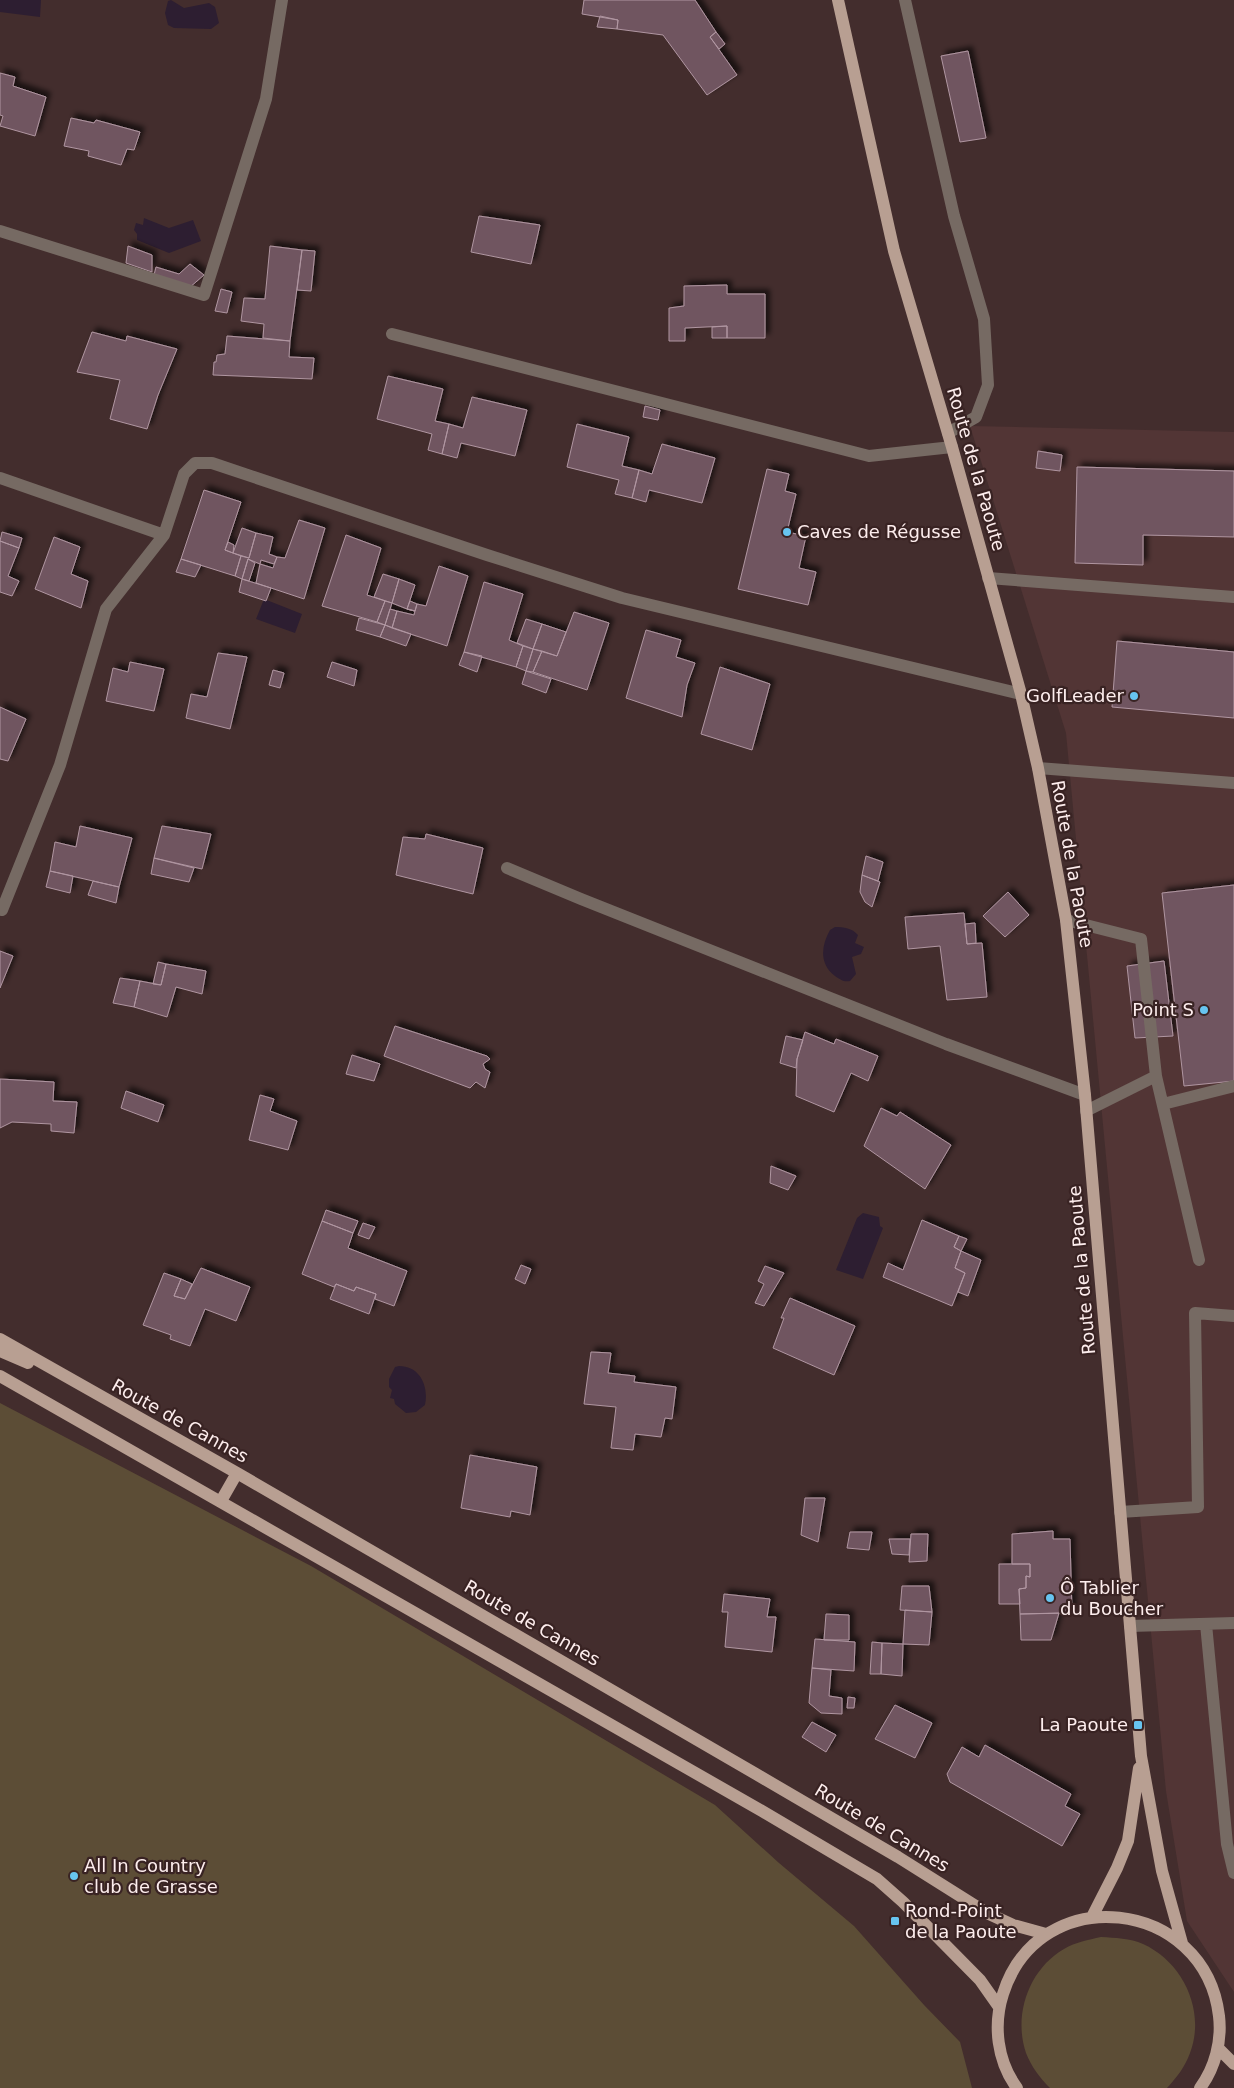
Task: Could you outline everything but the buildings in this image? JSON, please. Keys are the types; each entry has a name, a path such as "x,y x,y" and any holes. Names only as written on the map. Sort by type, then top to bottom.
{"main road":[{"name":"Route de la Paoute","path":"838,0 894,251 948,433 1021,694 1038,768 1066,920 1085,1095 1141,1756 1162,1871 1182,1943"},
{"name":"Route de Cannes","path":"0,1339 237,1473 898,1857 987,1913 1012,1925 1046,1934"},
{"path":"0,1351 85,1388"},
{"path":"3,1378 762,1810 877,1879 903,1902 980,1980 999,2006"},
{"path":"222,1501 237,1473"},
{"name":"Route de la Paoute","path":"1092,1917 1117,1868 1128,1841 1141,1756"},
{"path":"1016,2088 1010,2079 1001,2056 997,2031 999,2006 1008,1978 1024,1954 1046,1934 1068,1923 1092,1917 1124,1917 1155,1926 1182,1943 1198,1960 1210,1980 1215,1994 1220,2025 1218,2048 1207,2078 1200,2088"},
{"path":"1218,2048 1234,2064"}],"street":[{"path":"0,230 204,295 266,99 282,0"},
{"path":"905,0 954,216 984,320 988,385 976,417 948,433"},
{"path":"392,334 869,456 952,447"},
{"path":"2,910 60,765 106,609 164,535 184,474 196,463 212,463 622,598 1021,694"},
{"path":"0,478 164,535"},
{"path":"988,578 1234,597"},
{"path":"1038,768 1234,782"},
{"path":"507,868 946,1044 1085,1095"},
{"path":"1066,920 1141,938 1156,1076 1199,1260"},
{"path":"1086,1111 1156,1076"},
{"path":"1163,1104 1234,1086"},
{"path":"1120,1512 1198,1507 1194,1313 1234,1316"},
{"path":"1130,1626 1234,1623"},
{"path":"1206,1624 1226,1844 1234,1873"}],"shaded area":[{"path":"0,0 41,0 40,17 0,12"},
{"path":"171,0 184,8 209,3 215,7 219,23 211,29 174,28 168,25 165,13 168,1"},
{"path":"144,218 169,228 193,220 201,241 169,253 137,240 137,234 134,230 136,223 143,225"},
{"path":"970,426 1234,432 1234,1992 1187,1921 1166,1791 1066,733"},
{"path":"264,599 302,614 295,633 256,619"},
{"path":"835,927 853,931 858,935 855,943 864,947 861,954 852,957 856,974 850,981 842,980 835,976 826,966 824,960 823,948 827,936 830,930"},
{"path":"863,1213 879,1217 880,1226 883,1228 863,1279 836,1270 857,1218"},
{"path":"395,1367 412,1369 418,1373 424,1384 426,1391 425,1405 416,1412 406,1413 395,1404 394,1399 390,1398 392,1390 389,1387 389,1379"},
{"path":"0,1403 311,1566 715,1805 779,1863 854,1926 924,2005 960,2042 972,2088 0,2088"},
{"path":"1101,1937 1133,1941 1157,1952 1180,1975 1188,1989 1195,2021 1194,2037 1186,2063 1167,2088 1050,2088 1036,2072 1028,2058 1022,2038 1022,2024 1023,2009 1033,1981 1041,1968 1064,1949"}],"place":[{"name":"Caves de Régusse","path":"787,532"},
{"name":"GolfLeader","path":"1134,696"},
{"name":"Point S","path":"1204,1010"},
{"name":"Ô Tablier du Boucher","path":"1050,1598"},
{"name":"La Paoute","path":"1138,1725"},
{"name":"All In Country club de Grasse","path":"74,1876"},
{"name":"Rond-Point de la Paoute","path":"895,1921"}]}
